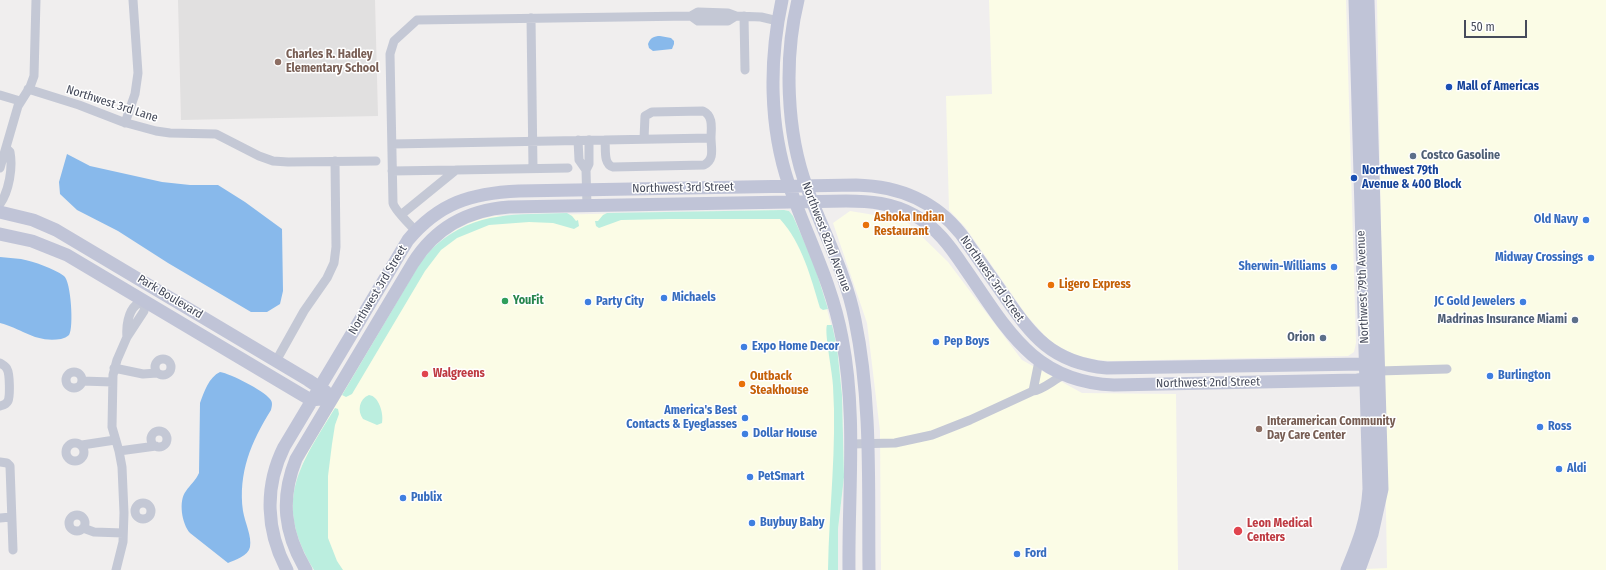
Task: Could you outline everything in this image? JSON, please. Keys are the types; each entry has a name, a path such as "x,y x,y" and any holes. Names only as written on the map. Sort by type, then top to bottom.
{"street":[{"path":"0,168 20,101 28,89 34,71 36,0"},
{"path":"125,123 135,94 138,73 133,0"},
{"name":"Northwest 82nd Avenue","path":"782,0 778,21 773,68 775,115 780,149 795,202 821,265 838,316 848,376 851,444 849,570"},
{"name":"Northwest 82nd Avenue","path":"798,0 790,49 790,95 795,142 806,186 837,259 848,291 859,340 865,382 869,570"},
{"name":"Northwest 79th Avenue","path":"1347,570 1362,533 1367,512 1369,480 1355,0"},
{"name":"Northwest 79th Avenue","path":"1359,570 1372,534 1382,494 1368,0"},
{"path":"416,231 402,214 393,206 390,49 394,41 413,22 420,19 691,16 698,12 728,13 740,16 761,17 778,21"},
{"path":"740,16 745,70"},
{"path":"531,18 533,168"},
{"path":"1357,70 1370,71"},
{"name":"Northwest 3rd Lane","path":"28,89 79,105 125,123 170,133 216,134 259,156 273,161 376,161"},
{"path":"0,95 20,101"},
{"path":"605,140 607,162 609,166 613,167 704,164 708,163 711,158 710,119 704,111 652,112 645,116 644,139"},
{"path":"392,144 711,138"},
{"path":"578,140 579,160 586,170"},
{"path":"587,206 586,170 589,164 589,140"},
{"path":"0,204 4,199 11,170 10,152 6,148"},
{"path":"276,361 304,312 327,278 334,263 336,247 335,161"},
{"path":"392,171 568,168"},
{"path":"402,214 456,170"},
{"name":"Northwest 3rd Street","path":"287,570 279,554 273,534 270,514 270,490 274,471 282,450 401,252 416,231 443,210 465,199 482,194 505,191 879,186 910,194 946,218 958,231 1033,335 1052,351 1070,360"},
{"name":"Northwest 3rd Street","path":"332,397 424,247 439,232 454,222 475,213 492,209 812,201 872,201 890,205 914,215 931,226 942,236 1016,340 1038,361"},
{"path":"824,228 826,219 832,209 846,201"},
{"name":"Park Boulevard","path":"0,212 33,220 56,230 319,387 332,397"},
{"name":"Park Boulevard","path":"0,234 30,240 60,252 312,400"},
{"path":"116,570 121,551 124,513 122,467 112,421 112,382 114,368 128,337 144,311 145,301 153,287"},
{"name":"Northwest 2nd Street","path":"1070,360 1091,366 1112,369 1365,364 1379,370 1446,369"},
{"path":"1033,391 1038,361"},
{"name":"Northwest 2nd Street","path":"1038,361 1064,375 1084,382 1114,385 1366,379"},
{"path":"3,405 9,398 4,366"},
{"path":"114,368 143,374 157,373"},
{"path":"1366,379 1379,370"},
{"path":"851,444 895,443 932,435 970,420 1033,391 1040,390 1052,380 1064,375"},
{"path":"82,381 112,382"},
{"path":"312,400 332,397"},
{"path":"306,570 297,554 289,533 286,510 287,488 296,459 332,397"},
{"path":"82,445 115,440"},
{"path":"119,451 156,446"},
{"path":"4,463 10,469 11,517 14,550"},
{"path":"124,513 136,513"},
{"path":"0,518 11,517"},
{"path":"83,528 94,532 123,533"}],"shaded area":[{"name":"Charles R. Hadley Elementary School","path":"178,0 375,0 378,116 181,120"},
{"path":"989,0 1346,0 1356,343 1354,352 1348,356 1111,361 1075,355 1053,343 1045,336 1027,316 965,227 949,210 946,96 992,94"},
{"path":"1377,0 1606,0 1606,570 1346,570 1387,568"},
{"path":"789,211 793,216 820,283 837,347 842,395 844,477 838,529 838,570 314,570 310,563 294,495 300,470 306,455 420,263 454,231 476,220 494,216"},
{"path":"850,211 905,220 948,262 1022,360 1082,393 1176,394 1178,570 881,570 880,431 867,323 833,223"}],"green space":[{"path":"789,211 793,216 814,264 828,309 823,310 820,308 805,261 788,228 780,219 621,220 599,228 596,226 595,221 598,221 607,213"},
{"path":"567,213 576,221 578,220 579,226 574,229 553,223 529,222 489,225 457,238 441,250 425,271 352,394 346,397 342,395 420,263 436,245 451,234 482,220 515,215"},
{"path":"827,325 832,325 837,347 842,395 844,477 838,529 838,570 828,570 834,409 833,381 826,329"},
{"path":"369,395 376,399 380,406 382,423 377,425 363,419 361,416 361,402"},
{"path":"335,408 338,409 339,414 335,425 328,476 328,538 337,561 343,570 314,570 302,546 295,524 293,505 295,486 301,468 310,449"}],"water":[{"path":"660,36 671,38 674,41 672,49 653,51 649,48 648,44 651,39"},
{"path":"67,154 90,166 162,182 190,185 218,185 245,202 282,229 283,291 280,304 267,312 251,312 168,263 118,231 77,210 60,194 59,182"},
{"path":"0,257 21,259 32,262 49,268 64,276 68,286 71,305 71,331 68,336 61,339 44,339 29,335 0,323"},
{"path":"220,372 254,387 266,395 271,400 272,404 271,410 252,446 244,471 242,484 243,511 250,538 250,547 247,553 228,563 190,533 185,524 182,512 182,501 184,495 199,473 200,403 210,381"}],"place":[{"name":"Charles R. Hadley Elementary School","path":"278,62"},
{"name":"Mall of Americas","path":"1449,87"},
{"name":"Costco Gasoline","path":"1413,156"},
{"name":"Northwest 79th Avenue & 400 Block","path":"1354,178"},
{"name":"Old Navy","path":"1586,220"},
{"name":"Ashoka Indian Restaurant","path":"866,225"},
{"name":"Midway Crossings","path":"1591,258"},
{"name":"Sherwin-Williams","path":"1334,267"},
{"name":"Ligero Express","path":"1051,285"},
{"name":"Michaels","path":"664,298"},
{"name":"YouFit","path":"505,301"},
{"name":"Party City","path":"588,302"},
{"name":"JC Gold Jewelers","path":"1523,302"},
{"name":"Madrinas Insurance Miami","path":"1575,320"},
{"name":"Orion","path":"1323,338"},
{"name":"Pep Boys","path":"936,342"},
{"name":"Expo Home Decor","path":"744,347"},
{"name":"Walgreens","path":"425,374"},
{"name":"Burlington","path":"1490,376"},
{"name":"Outback Steakhouse","path":"742,384"},
{"name":"America's Best Contacts & Eyeglasses","path":"745,418"},
{"name":"Ross","path":"1540,427"},
{"name":"Interamerican Community Day Care Center","path":"1259,429"},
{"name":"Dollar House","path":"745,434"},
{"name":"Aldi","path":"1559,469"},
{"name":"PetSmart","path":"750,477"},
{"name":"Publix","path":"403,498"},
{"name":"Buybuy Baby","path":"752,523"},
{"name":"Leon Medical Centers","path":"1238,531"},
{"name":"Ford","path":"1017,554"}]}
